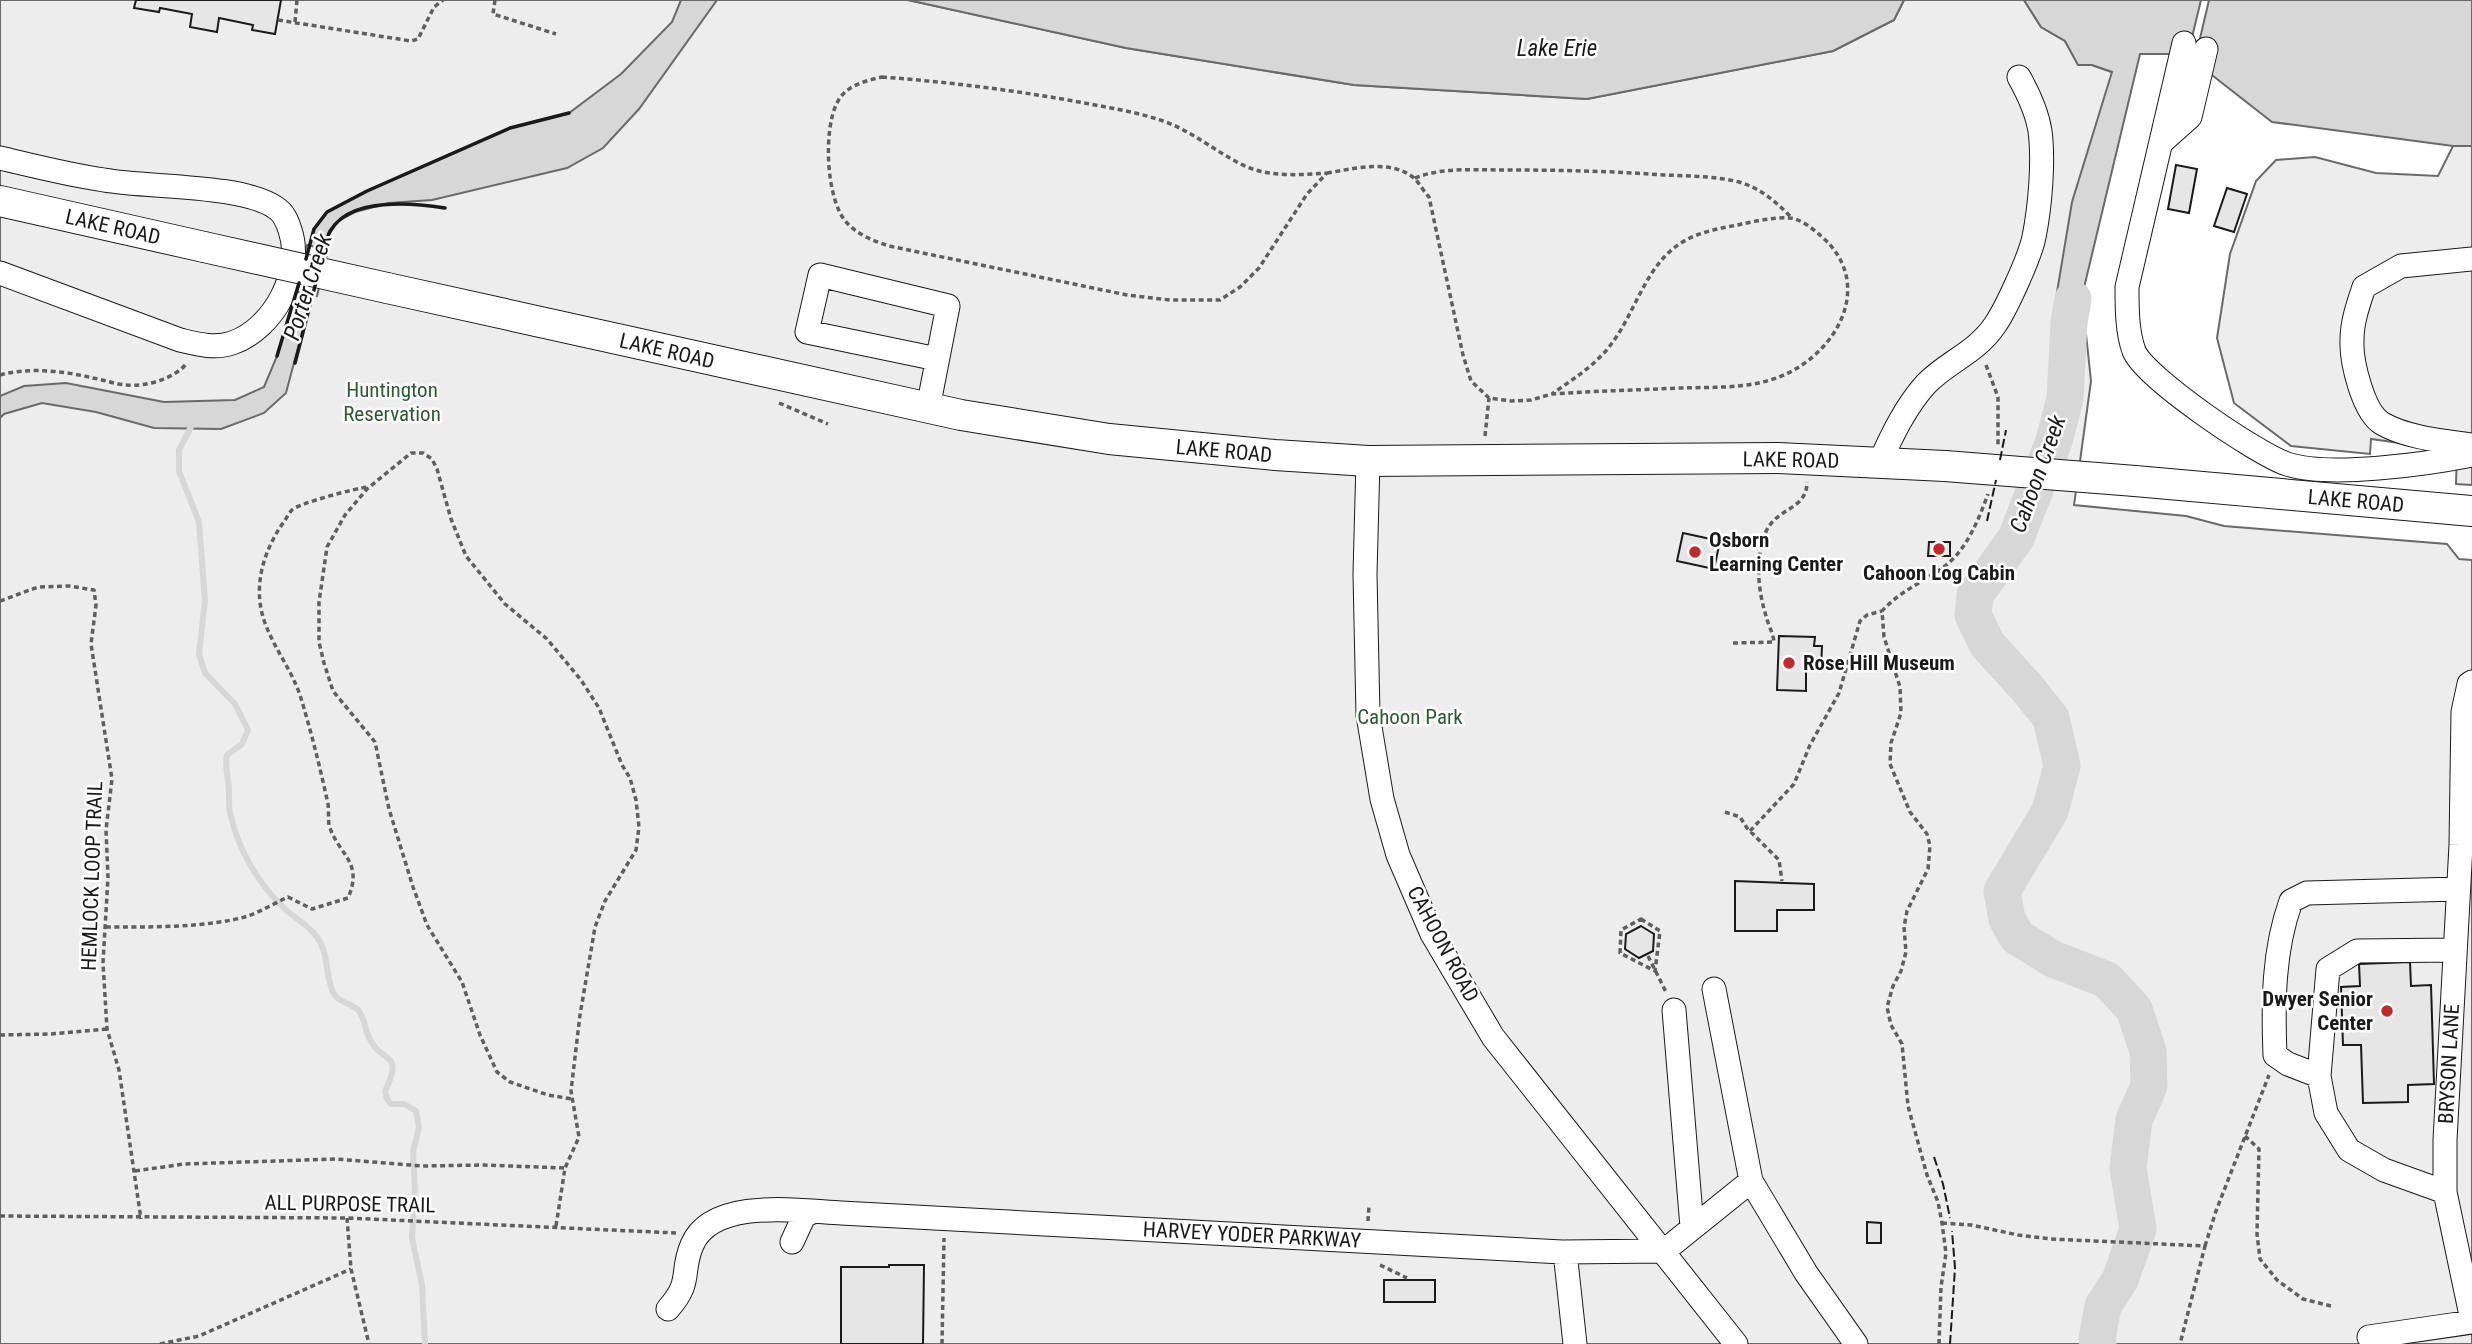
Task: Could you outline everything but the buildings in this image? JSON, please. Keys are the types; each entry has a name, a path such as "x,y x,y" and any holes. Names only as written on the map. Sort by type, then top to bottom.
{"main road":[{"name":"LAKE ROAD","path":"0,201 928,408 1109,439 1368,461 1778,458 1880,462 2472,510"}],"street":[{"path":"2195,46 2162,142 2127,288 2127,316 2135,352 2153,374 2248,444 2287,464 2329,470 2417,463 2472,455"},
{"path":"1880,462 1898,424 1927,383 1972,351 1995,326 2033,239 2041,171 2040,131 2028,94 2019,77"},
{"path":"0,158 105,180 255,197 281,211 293,238 295,254 289,281 274,310 246,335 233,343 218,345 200,345 175,338 0,273"},
{"path":"2472,259 2401,266 2364,288 2356,312 2352,341 2356,373 2362,392 2367,406 2381,423 2429,439 2472,445"},
{"path":"928,408 948,306 820,275 807,332 937,359"},
{"name":"CAHOON ROAD","path":"1368,461 1365,574 1368,715 1382,799 1398,855 1433,934 1493,1037 1664,1251 1733,1343"},
{"name":"BRYSON LANE","path":"2472,682 2469,684 2463,712 2458,889 2461,962 2445,1140 2445,1192 2472,1321"},
{"path":"2319,1076 2288,1064 2275,1055 2273,989 2283,922 2291,901 2307,893 2458,889"},
{"path":"2445,1192 2385,1171 2349,1150 2326,1113 2319,1076 2328,969 2357,951 2461,962"},
{"path":"1714,989 1751,1181 1806,1273 1856,1344"},
{"path":"1674,1010 1692,1227"},
{"path":"1664,1251 1751,1181"},
{"name":"HARVEY YODER PARKWAY","path":"699,1233 714,1222 746,1211 812,1212 1565,1252 1664,1251"},
{"path":"792,1242 804,1216 812,1212"},
{"path":"668,1309 681,1295 691,1246 699,1233"},
{"path":"1565,1252 1575,1344"},
{"path":"2370,1337 2472,1321"}],"path":[{"path":"295,23 297,0"},
{"path":"278,20 411,41 418,39 434,7 443,0"},
{"path":"495,0 493,14 556,34"},
{"path":"1327,173 1307,194 1259,268 1240,288 1220,300 1199,301 1127,295 1074,286 889,246 868,239 847,224 836,208 829,157 831,125 836,104 847,90 865,80 882,77 976,86 1124,110 1185,130 1248,167 1269,172 1302,175 1379,167 1399,170 1415,178 1429,197 1463,355 1471,381 1489,398 1511,401 1531,400 1552,394 1740,387 1780,376 1813,357 1834,335 1844,313 1849,286 1843,262 1831,245 1812,229 1791,217 1757,188 1737,181 1555,170 1450,170 1415,178"},
{"path":"1552,394 1591,367 1611,345 1663,257 1685,240 1717,229 1791,217"},
{"path":"1972,351 1985,364 1998,397 1997,451"},
{"path":"0,375 11,372 52,371 127,386 157,381 181,370 192,356"},
{"path":"1485,436 1489,398"},
{"path":"556,1226 565,1168 579,1137 571,1091 595,927 605,901 636,850 639,827 636,800 630,778 599,708 581,680 547,639 505,604 466,556 432,459 423,453 411,453 370,486 345,514 327,547 322,573 319,642 333,691 375,742 389,809 412,887 427,925 462,982 480,1035 497,1072 510,1082 548,1095 572,1099"},
{"path":"1733,643 1774,642 1760,593 1760,548 1772,520 1803,500 1807,480"},
{"path":"106,926 141,927 210,922 247,916 288,897 312,909 348,898 353,887 353,873 348,856 335,839 328,822 328,807 294,677 264,622 261,567 270,542 293,508 370,486"},
{"path":"1750,831 1794,784 1810,745 1839,693 1860,621 1867,615 1882,611 1892,600 1953,559 1971,534 1990,490"},
{"name":"HEMLOCK LOOP TRAIL","path":"0,601 38,587 69,586 94,590 96,605 90,644 112,779 106,830 108,877 103,963 107,1029 118,1070 141,1219"},
{"path":"1882,611 1884,637 1900,687 1901,713 1891,743 1890,764 1910,812 1927,834 1930,846 1928,869 1907,911 1904,927 1906,952 1901,971 1892,986 1887,1007 1891,1025 1902,1044 1908,1106 1942,1223 1946,1253 1941,1287 1939,1344"},
{"path":"1725,812 1740,817 1779,860 1782,881"},
{"path":"1641,919 1660,931 1655,971 1620,953 1621,930 1641,919"},
{"path":"1648,956 1674,1010"},
{"path":"0,1035 107,1029"},
{"path":"2180,1344 2216,1211 2271,1072 2275,1055"},
{"path":"2245,1136 2259,1149 2257,1234 2260,1259 2277,1280 2303,1299 2331,1306"},
{"path":"135,1171 184,1164 336,1159 422,1166 565,1168"},
{"name":"ALL PURPOSE TRAIL","path":"0,1216 141,1219 347,1218 699,1233"},
{"path":"347,1218 351,1269 369,1344"},
{"path":"942,1344 944,1219"},
{"path":"1942,1223 1971,1225 2018,1235 2205,1246"},
{"path":"160,1344 199,1336 351,1269"}],"shaded area":[{"name":"Cahoon Park","path":"0,0 908,0 1126,48 1354,85 1587,99 1833,51 1894,20 1904,0 2024,0 2041,27 2065,41 2078,64 2092,65 2112,72 2133,49 2082,296 2091,381 2074,505 2186,516 2224,526 2447,544 2459,559 2472,560 2472,1344 0,1344"},
{"path":"2453,146 2472,146 2472,485 2456,484 2457,451 2371,439 2370,454 2291,446 2234,403 2217,338 2230,254 2256,181 2276,160 2315,157 2376,173 2438,176"}],"water":[{"name":"Porter Creek","path":"681,0 717,0 639,109 603,148 567,168 432,200 389,203 355,212 338,221 329,231 286,393 264,413 221,429 154,428 96,412 42,403 4,414 0,418 0,396 24,386 66,383 164,402 235,400 264,387 277,356 314,229 327,212 367,191 510,128 569,113 621,74 672,22"},
{"name":"Lake Erie","path":"908,0 1904,0 1894,20 1833,51 1587,99 1354,85 1126,48"},
{"path":"2024,0 2472,0 2472,146 2453,146 2272,122 2189,54 2140,54 2082,296 2085,344 2066,350 2057,292 2072,202 2112,72 2092,65 2078,65 2065,41 2041,27"}],"pier":[{"path":"2201,0 2209,0 2194,64 2195,72 2187,58"},
{"path":"307,245 328,250 317,296 293,291"}],"waterway":[{"name":"Cahoon Creek","path":"2073,299 2065,399 2054,441 2016,538 1975,595 1973,615 1987,644 2051,718 2062,766 2050,811 2002,891 2007,919 2017,937 2053,959 2107,980 2134,1009 2148,1051 2149,1086 2134,1120 2128,1168 2138,1229 2120,1280 2103,1306 2098,1344"},
{"path":"194,421 179,450 179,471 199,522 205,601 199,654 205,673 235,704 248,730 242,744 227,755 230,813 238,840 258,877 275,899 317,937 321,943 333,992 358,1010 373,1044 392,1063 391,1078 385,1091 387,1099 391,1104 404,1104 416,1111 419,1127 413,1152 415,1191 412,1238 422,1285 425,1344"}],"fence":[{"path":"2000,460 2006,430"},
{"path":"1987,521 1996,480"},
{"path":"1934,1157 1950,1218"},
{"path":"1950,1344 1955,1268 1952,1231"}],"wall":[{"path":"306,259 314,229 327,212 367,191 510,128 569,113"},
{"path":"321,262 331,230 340,219 353,212 367,207 400,204 445,208"},
{"path":"295,363 316,282"},
{"path":"277,356 299,283"}],"place":[{"name":"Cahoon Log Cabin","path":"1939,549"},
{"name":"Osborn Learning Center","path":"1695,552"},
{"name":"Rose Hill Museum","path":"1789,663"},
{"name":"Dwyer Senior Center","path":"2387,1011"}],"park label":[{"name":"Huntington Reservation","path":"392,402"}]}
